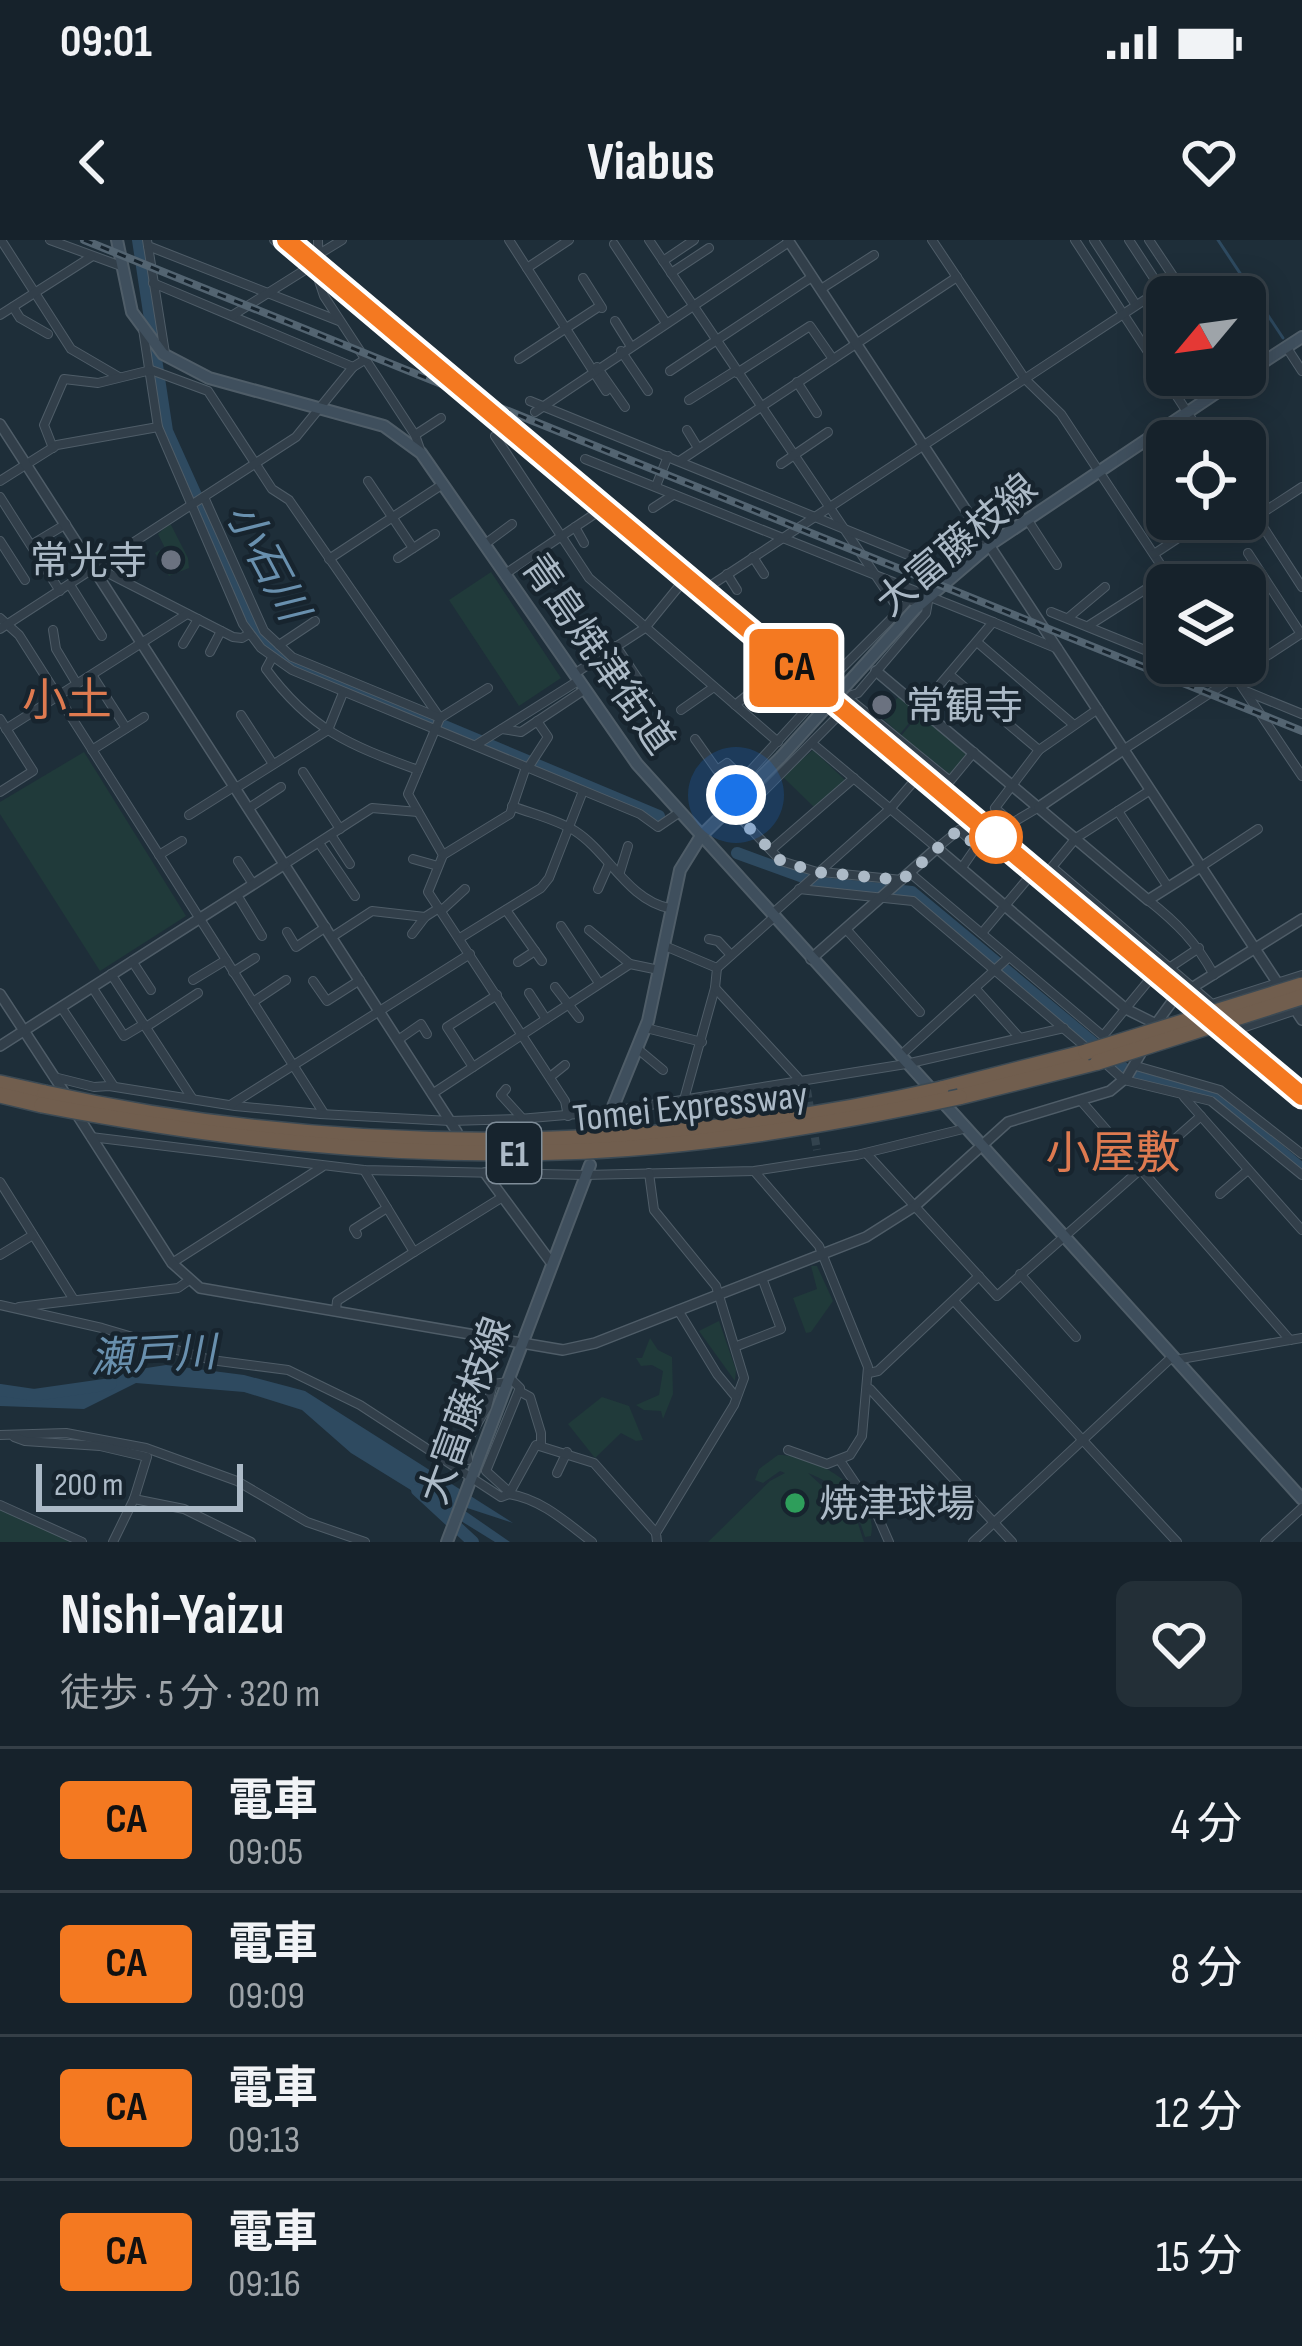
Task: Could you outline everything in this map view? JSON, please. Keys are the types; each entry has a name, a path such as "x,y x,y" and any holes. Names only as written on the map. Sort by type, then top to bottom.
{"highway":[{"name":"Tomei Expressway","path":"0,1083 43,1099 206,1134 305,1145 520,1153 608,1149 772,1132 959,1097 1302,985"},
{"name":"Tomei Expressway","path":"0,1095 234,1126 462,1140 627,1134 733,1124 941,1089 1300,1009"}],"main road":[{"name":"青島焼津街道","path":"117,240 132,312 164,354 209,378 384,426 421,453 638,764 1302,1504"},
{"name":"大富藤枝線","path":"1266,361 1302,337"},
{"name":"大富藤枝線","path":"606,1124 646,1028 680,870 701,836 735,812 915,608 991,544 1211,396"},
{"name":"大富藤枝線","path":"447,1542 512,1384 520,1344 587,1170"}],"street":[{"path":"1,240 71,349 121,378"},
{"path":"50,240 122,266"},
{"path":"274,240 319,281 416,435 421,453"},
{"path":"318,240 319,281"},
{"path":"320,254 342,240"},
{"path":"509,240 625,407"},
{"path":"527,268 569,240"},
{"path":"649,240 899,610"},
{"path":"663,261 694,240"},
{"path":"932,240 1025,379 1061,414 1161,564"},
{"path":"1075,240 1192,420"},
{"path":"1094,240 1136,305"},
{"path":"1129,240 1153,276"},
{"path":"1149,240 1172,276"},
{"path":"538,409 790,241 1150,791 1300,1009 1240,1029"},
{"path":"164,354 148,243 341,321"},
{"path":"614,244 666,323"},
{"path":"671,273 709,248"},
{"path":"820,290 874,255"},
{"path":"0,315 91,257"},
{"path":"232,316 308,268"},
{"path":"670,371 812,277"},
{"path":"680,460 957,277"},
{"path":"519,359 602,308 583,278"},
{"path":"153,283 353,367"},
{"path":"713,584 1146,299"},
{"path":"13,307 20,318 48,334"},
{"path":"615,320 648,391"},
{"path":"689,400 810,326 832,359"},
{"path":"144,330 158,427 249,634 272,658 658,826 680,812"},
{"path":"1287,348 1302,371"},
{"path":"320,1126 322,1114 226,959 19,634 2,624 65,588 308,427 353,367 366,359"},
{"path":"595,369 606,391"},
{"path":"53,448 44,425 61,382 88,385 150,370 208,392 272,489 289,500 440,718"},
{"path":"797,382 817,412"},
{"path":"530,400 538,409 680,460 955,574"},
{"path":"416,435 441,418"},
{"path":"0,424 457,1132"},
{"path":"0,481 53,448 158,427"},
{"path":"687,430 698,448"},
{"path":"781,464 828,432"},
{"path":"495,436 589,578 778,742"},
{"path":"656,486 668,456"},
{"path":"585,459 1059,650"},
{"path":"368,481 413,548"},
{"path":"328,559 444,483"},
{"path":"1266,510 1302,487"},
{"path":"653,508 675,494"},
{"path":"0,497 102,636"},
{"path":"204,497 264,631 304,663 440,718"},
{"path":"505,574 596,513"},
{"path":"1027,519 1058,565"},
{"path":"31,545 67,523"},
{"path":"485,544 512,524"},
{"path":"574,527 584,543"},
{"path":"1266,532 1302,587"},
{"path":"398,558 435,534"},
{"path":"1154,554 1175,540"},
{"path":"0,541 25,580"},
{"path":"1248,553 1301,634 1266,656"},
{"path":"753,557 764,574"},
{"path":"96,568 238,639 249,634"},
{"path":"728,574 737,590"},
{"path":"576,587 589,578"},
{"path":"502,729 521,731 537,721 616,646 645,628 680,585"},
{"path":"609,596 618,586"},
{"path":"1067,619 1106,587"},
{"path":"1087,627 1146,589"},
{"path":"929,596 912,599 899,610 836,675 836,688 950,781 974,752"},
{"path":"849,696 858,693 926,613 929,596"},
{"path":"1051,612 1146,651"},
{"path":"6,729 187,614"},
{"path":"183,644 198,619"},
{"path":"279,645 315,620"},
{"path":"921,707 993,622"},
{"path":"53,629 56,650 77,684"},
{"path":"210,652 221,631"},
{"path":"977,642 1074,725"},
{"path":"616,646 648,694"},
{"path":"272,658 266,669 293,706 346,744 418,770"},
{"path":"876,671 1182,926 1214,975"},
{"path":"92,675 126,728"},
{"path":"950,675 1040,750"},
{"path":"475,746 578,682"},
{"path":"1098,709 1040,750 995,808 1012,823 1223,684"},
{"path":"1240,684 1302,776"},
{"path":"681,710 714,687"},
{"path":"442,855 408,794 440,718 488,688"},
{"path":"1245,691 1302,714"},
{"path":"189,815 328,730 343,692"},
{"path":"735,705 749,693"},
{"path":"735,812 744,778 817,698 954,812"},
{"path":"241,716 273,764"},
{"path":"735,812 838,716"},
{"path":"92,750 144,717"},
{"path":"0,719 33,771 0,792"},
{"path":"537,721 548,737 527,767 510,814 442,855 428,892 523,1035 540,1070 566,1101 568,1116"},
{"path":"694,740 717,770 727,763 744,778"},
{"path":"813,744 1126,1009 1154,1023"},
{"path":"304,772 350,864"},
{"path":"770,850 854,778"},
{"path":"685,1098 717,968 890,809 915,780"},
{"path":"249,808 281,787"},
{"path":"460,938 541,888 583,790"},
{"path":"1150,791 1076,838 1052,867 1212,1004 1302,975"},
{"path":"512,806 568,828 632,888 669,908"},
{"path":"0,1046 372,808 419,812"},
{"path":"1118,811 1168,887"},
{"path":"735,812 781,861 817,873 906,876 982,933 1103,1036 1150,979"},
{"path":"1148,900 1258,829"},
{"path":"811,959 958,830 977,846 961,869"},
{"path":"159,855 182,841"},
{"path":"318,842 355,896"},
{"path":"620,872 628,846"},
{"path":"413,860 438,866"},
{"path":"238,861 253,884"},
{"path":"598,889 609,864"},
{"path":"982,933 1030,876 1174,999"},
{"path":"801,887 914,902 1125,1078 1211,1101 1302,1175"},
{"path":"412,934 425,917 465,889"},
{"path":"236,895 262,936"},
{"path":"506,910 542,961"},
{"path":"287,932 296,947 372,911 425,917"},
{"path":"0,994 188,1281 221,1294 550,1350 578,1348 824,1256 883,1227 915,1206 1014,1119 1110,1091 1136,1066 1154,1023 1174,999 1302,919"},
{"path":"561,926 599,983"},
{"path":"846,928 920,1012"},
{"path":"589,930 630,964 661,970"},
{"path":"710,939 731,955"},
{"path":"664,945 717,968"},
{"path":"1169,968 1199,948"},
{"path":"518,962 535,951"},
{"path":"230,1105 470,954"},
{"path":"902,1061 1009,957"},
{"path":"233,972 255,958"},
{"path":"194,980 226,959"},
{"path":"132,961 151,990"},
{"path":"433,1094 630,964"},
{"path":"111,974 193,1099"},
{"path":"253,1002 286,980"},
{"path":"313,981 327,1001 360,980"},
{"path":"92,987 124,1036 198,993"},
{"path":"555,987 579,1018"},
{"path":"715,988 802,1079 807,1090"},
{"path":"975,988 1020,1038"},
{"path":"529,994 546,1019"},
{"path":"473,1067 447,1027 497,995"},
{"path":"61,1007 114,1087"},
{"path":"398,1040 421,1024 428,1034"},
{"path":"646,1028 701,1042"},
{"path":"54,1076 94,1088 322,1114 450,1121 523,1119 613,1111 1064,1028"},
{"path":"639,1050 663,1070"},
{"path":"550,1077 565,1065"},
{"path":"1136,1066 1220,1090 1302,1154"},
{"path":"506,1089 501,1094 523,1119"},
{"path":"1181,1094 1302,1230"},
{"path":"1082,1102 1290,1340"},
{"path":"866,1153 997,1295 1201,1116"},
{"path":"91,1137 364,1170 649,1172 754,1171 820,1162 963,1129"},
{"path":"817,1150 820,1162"},
{"path":"172,1263 319,1163"},
{"path":"1220,1195 1248,1169"},
{"path":"364,1170 414,1252"},
{"path":"754,1171 819,1246 869,1373 862,1436 841,1462 827,1464 788,1450"},
{"path":"0,1304 211,1360 288,1370 360,1406 470,1482 501,1497 509,1494 536,1445 567,1452 599,1467 656,1538 744,1378 718,1294 655,1210 649,1172"},
{"path":"484,1173 550,1261"},
{"path":"0,1182 74,1300"},
{"path":"336,1310 337,1301 501,1198"},
{"path":"357,1234 354,1229 387,1208"},
{"path":"0,1255 33,1235"},
{"path":"1020,1274 1076,1337"},
{"path":"869,1373 878,1371 979,1276"},
{"path":"737,1346 782,1330 762,1278"},
{"path":"14,1308 178,1288 188,1281"},
{"path":"954,1301 1177,1542"},
{"path":"678,1310 737,1398"},
{"path":"974,1542 1174,1359 1302,1338"},
{"path":"468,1460 465,1445 487,1407 493,1384 512,1384 530,1397 542,1433 541,1445"},
{"path":"512,1384 486,1471 509,1494 551,1511 592,1542"},
{"path":"869,1388 1012,1542"},
{"path":"0,1435 66,1433 146,1448 237,1481 307,1522 365,1542"},
{"path":"12,1435 25,1441 100,1446 147,1457 113,1542"},
{"path":"557,1472 567,1452"},
{"path":"841,1462 889,1542"},
{"path":"134,1499 184,1509 251,1542"},
{"path":"1265,1542 1302,1504"},
{"path":"0,1505 82,1542"}],"green space":[{"path":"170,523 189,568 169,576 155,553 160,550 168,567 179,564 173,547 165,548 158,534"},
{"path":"491,572 561,678 519,706 449,600"},
{"path":"900,695 918,712 900,734 881,717"},
{"path":"920,713 968,753 951,775 901,736"},
{"path":"813,750 845,780 815,808 782,776"},
{"path":"84,752 186,916 100,971 0,814 0,802"},
{"path":"811,1266 817,1266 833,1301 806,1333 793,1298 817,1289"},
{"path":"719,1321 736,1370 735,1381 699,1331"},
{"path":"650,1338 658,1350 672,1357 673,1394 663,1419 661,1411 636,1405 659,1395 663,1371 641,1366 636,1358 642,1358"},
{"path":"602,1397 629,1406 643,1440 621,1433 595,1458 568,1424"},
{"name":"焼津球場","path":"778,1455 810,1461 856,1491 871,1520 871,1536 865,1537 857,1515 838,1490 808,1473 856,1517 864,1542 708,1542 770,1481 785,1473 780,1471 763,1483 755,1480 759,1469"},
{"path":"0,1510 73,1542 0,1542"}],"water":[{"path":"166,1365 244,1375 305,1391 513,1523 455,1504 510,1542 495,1542 351,1453 302,1410 244,1392 136,1383 84,1409 0,1406 0,1390 40,1398 78,1393 127,1371"}],"waterway":[{"name":"小石川","path":"138,240 167,431 262,636 294,663 659,816"},
{"path":"1218,240 1283,338"},
{"name":"小石川","path":"737,853 820,883 912,892 1126,1070 1216,1098 1302,1169"},
{"name":"瀬戸川","path":"0,1390 34,1395 111,1384"},
{"name":"瀬戸川","path":"417,1490 473,1542"}],"tunnel":[{"path":"807,1090 817,1150"}],"railway":[{"path":"84,240 1302,731"},
{"path":"286,240 439,368"},
{"path":"506,426 1302,1096"}],"train":[{"name":"CA","path":"286,240 1302,1096"}],"place":[{"name":"常光寺","path":"171,560"},
{"name":"常観寺","path":"882,705"},
{"name":"焼津球場","path":"795,1503"}],"district":[{"name":"小土","path":"67,699"},
{"name":"小屋敷","path":"1113,1152"}],"route":[{"path":"736,795 730,808 781,861 817,872 902,880 958,830 977,846 996,837"}]}
